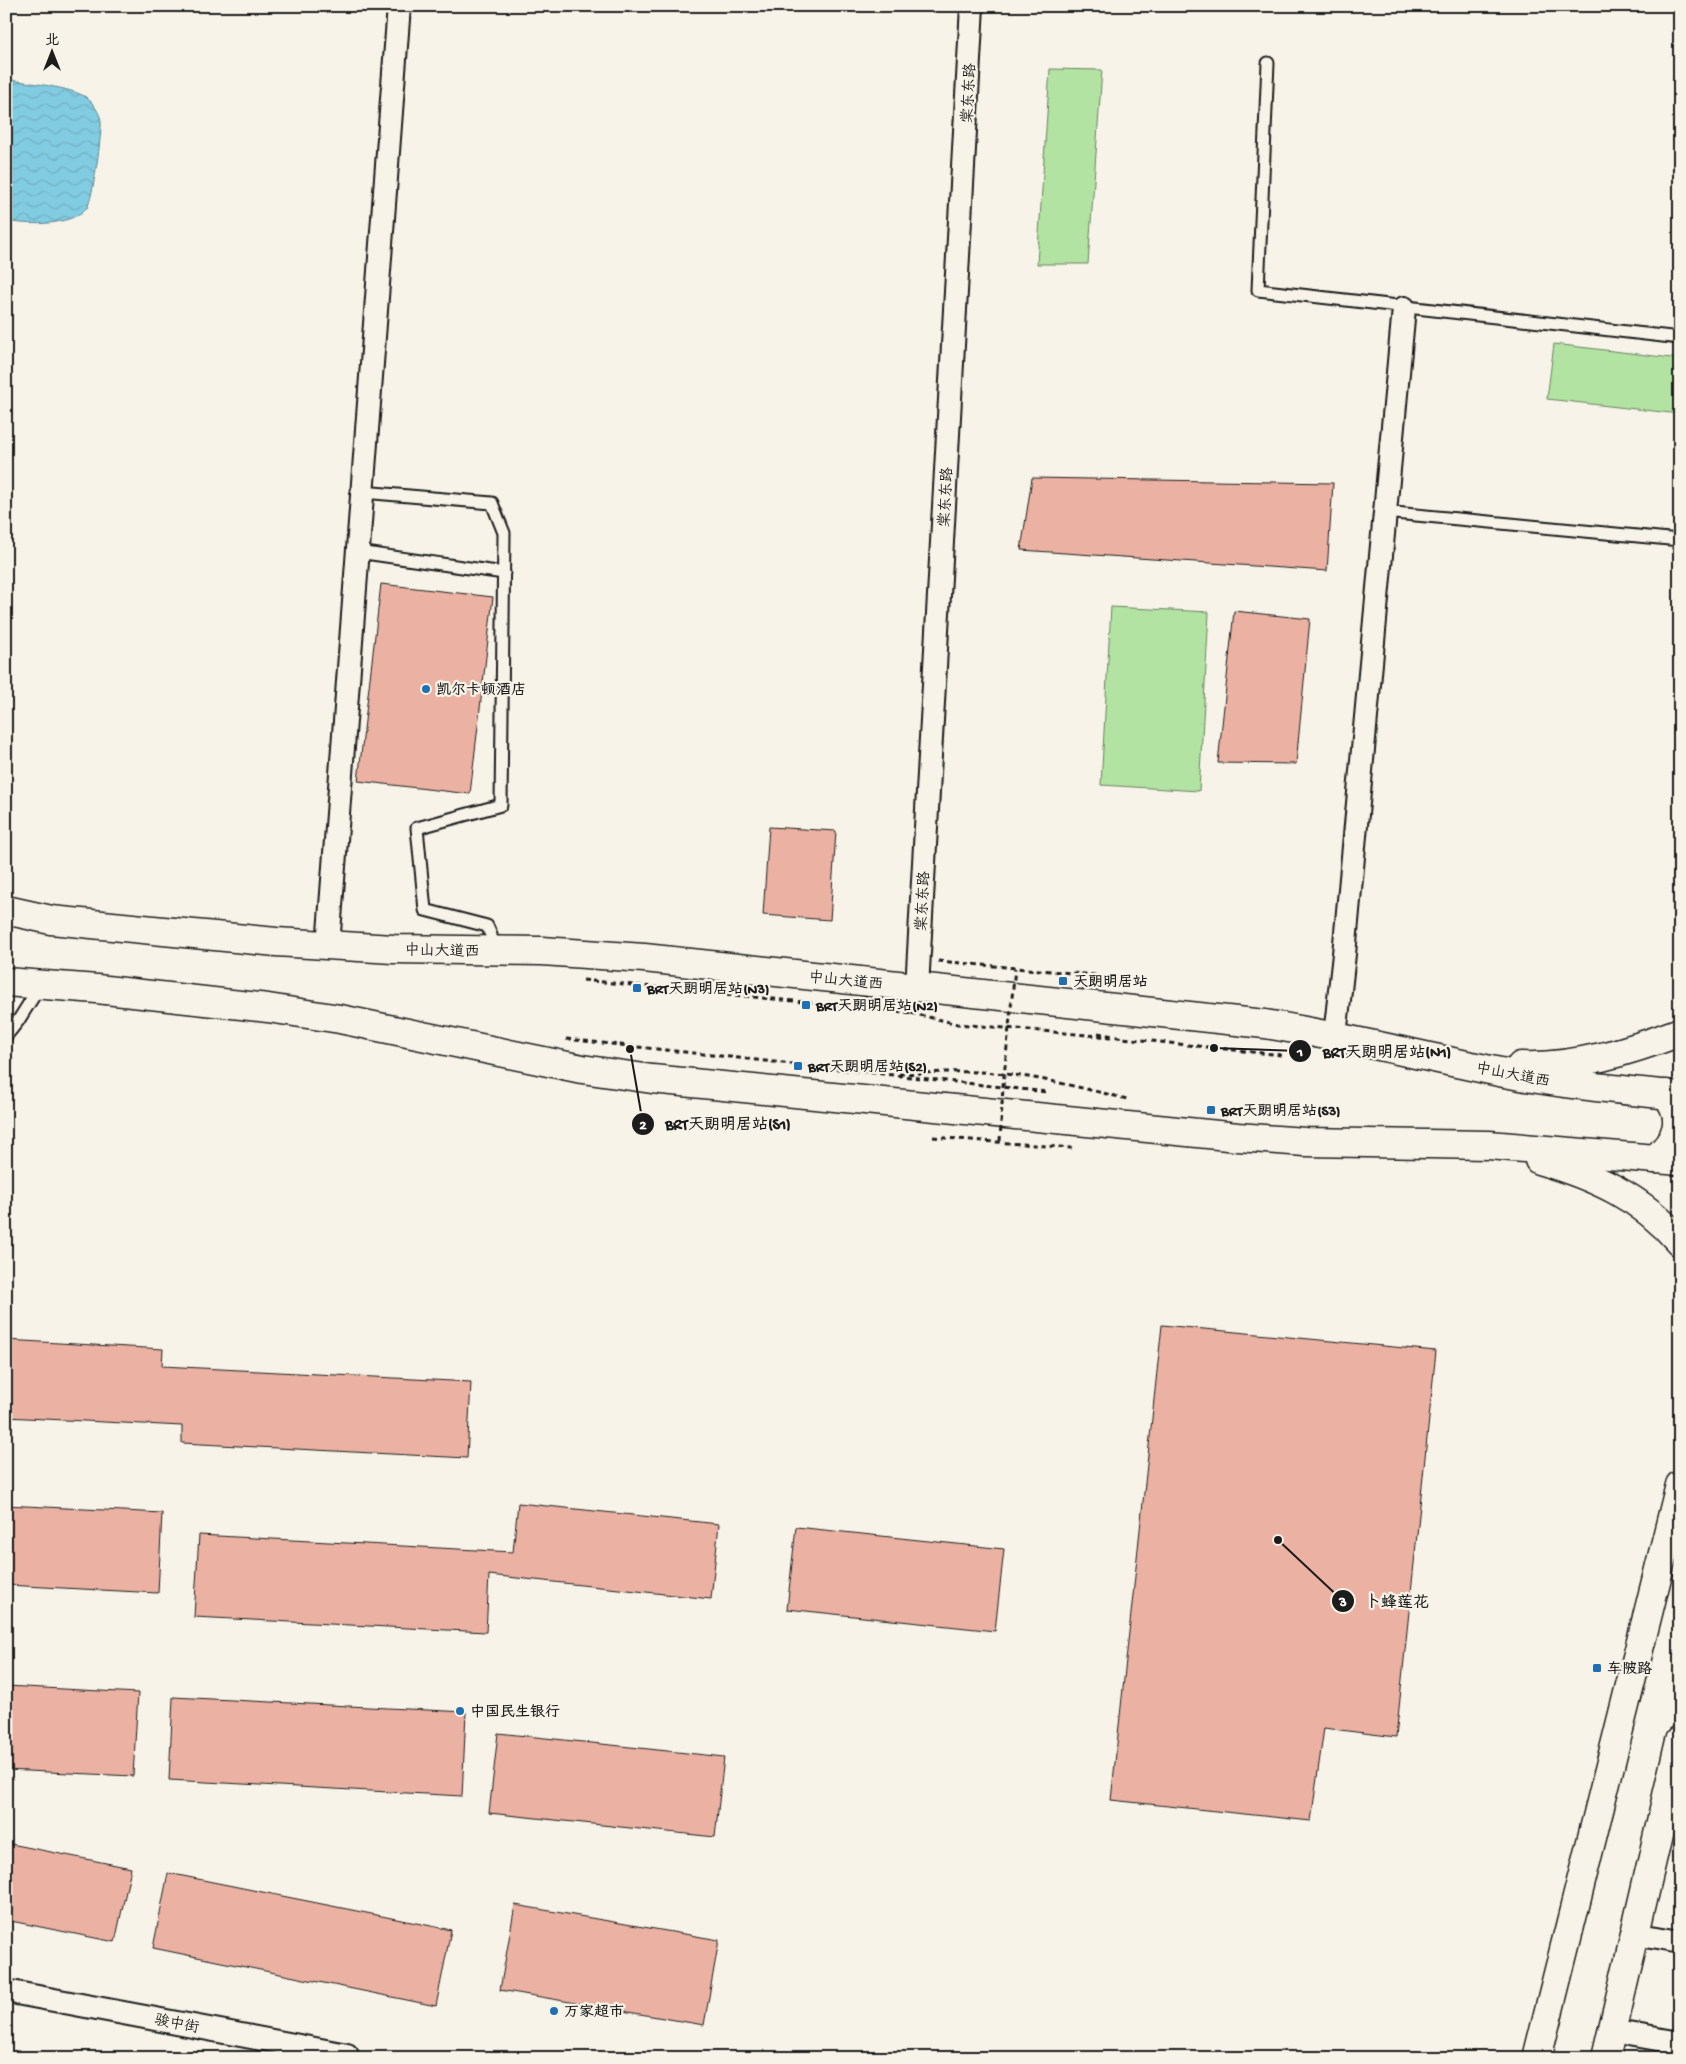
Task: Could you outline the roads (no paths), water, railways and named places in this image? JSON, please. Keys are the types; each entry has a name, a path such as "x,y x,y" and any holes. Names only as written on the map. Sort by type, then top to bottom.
{"main road":[{"name":"中山大道西","path":"6,910 50,920 328,946 542,951 644,958 914,1000 1265,1024 1335,1036 1556,1082 1673,1095"},
{"path":"6,924 50,920"},
{"path":"6,982 193,999 340,1019 534,1060 582,1069 652,1078 1238,1137 1305,1142 1489,1145 1667,1160 1670,1144 1678,1123 1673,1095"},
{"path":"1465,1064 1528,1066 1569,1063 1647,1044 1680,1032"},
{"path":"1489,1145 1560,1166 1614,1189 1663,1223 1680,1242"},
{"path":"1537,2058 1680,1485"},
{"path":"1606,2058 1680,1740"}],"street":[{"path":"328,946 399,6"},
{"name":"棠东东路","path":"914,1000 972,6"},
{"path":"1335,1036 1404,308"},
{"path":"1651,1937 1680,1942"},
{"name":"骏中街","path":"6,1991 347,2055"},
{"path":"1629,2034 1680,2043"}],"lane":[{"path":"1268,63 1258,290 1680,338"},
{"path":"362,492 492,503 504,533 501,806 417,828 426,910 487,926 491,935 493,951"},
{"path":"1384,512 1680,540"},
{"path":"358,552 504,573"},
{"path":"6,1036 42,984"}],"water":[{"path":"6,79 49,86 80,94 94,105 98,112 101,128 97,166 87,208 81,213 55,222 24,223 6,221"}],"place":[{"name":"凯尔卡顿酒店","path":"426,689"},
{"name":"天朗明居站","path":"1063,981"},
{"name":"BRT天朗明居站(N3)","path":"637,988"},
{"name":"BRT天朗明居站(N2)","path":"806,1005"},
{"name":"BRT天朗明居站(N1)","path":"1214,1048"},
{"name":"BRT天朗明居站(S1)","path":"630,1049"},
{"name":"BRT天朗明居站(S2)","path":"798,1066"},
{"name":"BRT天朗明居站(S3)","path":"1211,1110"},
{"name":"卜蜂莲花","path":"1278,1540"},
{"name":"车陂路","path":"1597,1668"},
{"name":"中国民生银行","path":"460,1711"},
{"name":"万家超市","path":"554,2011"}]}
